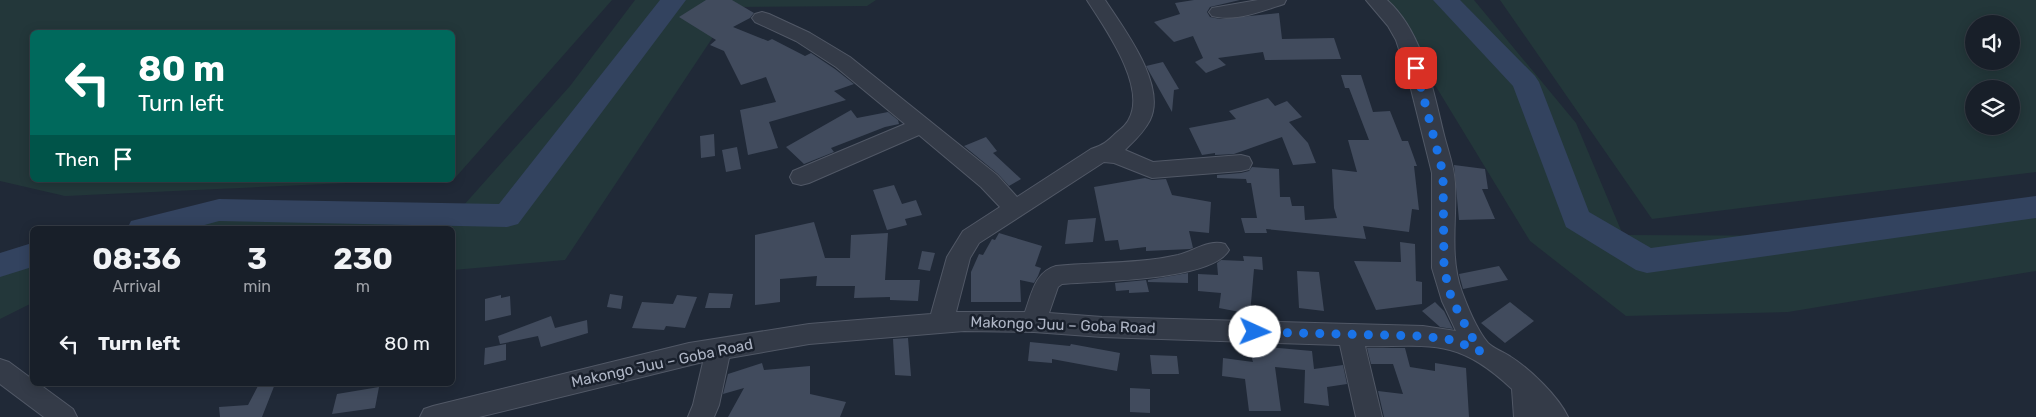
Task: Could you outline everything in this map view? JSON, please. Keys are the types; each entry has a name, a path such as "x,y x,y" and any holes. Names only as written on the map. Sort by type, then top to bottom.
{"street":[{"path":"941,323 959,256 971,237 1099,155 1108,153 1131,131 1140,119 1143,109 1141,80 1120,39 1096,0"},
{"path":"1220,12 1253,8 1277,0"},
{"path":"1375,0 1388,11 1402,36 1410,51 1421,86 1443,173 1444,267 1449,291 1459,314 1480,351"},
{"path":"762,18 803,37 843,62 989,181 1015,209"},
{"path":"801,178 922,125"},
{"path":"1108,153 1152,170 1241,163"},
{"path":"1034,322 1048,282 1056,275 1153,268 1201,258 1217,250"},
{"name":"Makongo Juu – Goba Road","path":"432,417 578,381 718,350 809,334 941,323 1034,322 1102,327 1430,337 1453,340 1480,351 1503,365 1526,384 1556,417"},
{"path":"1350,336 1369,417"},
{"path":"700,417 706,405 718,350"},
{"path":"0,370 64,417"},
{"path":"1526,384 1527,417"}],"green space":[{"path":"0,0 612,0 455,178 455,30 30,30 30,182 370,182 65,196 0,181"},
{"path":"635,0 876,0 867,6 737,7 717,31 565,260 455,270 455,226 151,226 259,203 463,206 570,86"},
{"path":"1368,0 1474,0 1576,123 1623,235 1818,236 1962,207 2036,203 2036,271 1788,312 1626,316 1530,241 1435,85"},
{"path":"1500,0 2036,0 2036,172 1652,219"},
{"path":"30,251 30,304 0,319 0,257"}],"building":[{"path":"706,0 732,0 754,13 750,18 733,27 768,41 772,39 805,56 811,53 835,69 854,84 834,91 846,100 769,122 778,148 748,155 740,110 776,102 766,77 741,85 724,51 710,45 716,40 679,17"},
{"path":"1194,0 1240,0 1210,7 1207,12 1210,17 1220,19 1279,13 1282,39 1334,38 1341,59 1265,60 1263,52 1218,58 1226,65 1206,73 1195,62 1203,58 1193,36 1174,42 1154,22 1180,14 1175,3"},
{"path":"1163,62 1179,89 1174,90 1172,112 1146,66"},
{"path":"1341,75 1361,75 1373,112 1390,111 1402,141 1408,141 1417,166 1414,166 1419,210 1412,209 1409,232 1363,226 1366,239 1266,229 1267,233 1245,233 1241,218 1257,218 1251,183 1247,183 1246,179 1217,178 1217,175 1241,173 1249,171 1252,167 1279,169 1280,197 1290,197 1292,206 1304,206 1305,220 1337,218 1334,208 1332,169 1357,172 1348,140 1369,140 1349,88 1345,88"},
{"path":"1268,98 1275,106 1287,101 1302,117 1289,122 1308,143 1316,163 1293,165 1282,137 1234,154 1215,155 1215,153 1202,155 1189,128 1236,119 1229,111"},
{"path":"851,110 857,118 888,112 898,120 899,124 885,127 831,148 834,152 804,164 786,147"},
{"path":"714,134 715,156 701,158 700,136"},
{"path":"986,137 997,151 993,153 1021,179 1009,186 998,174 964,146"},
{"path":"737,147 741,169 726,172 722,150"},
{"path":"1454,165 1485,169 1488,189 1482,189 1495,219 1459,220"},
{"path":"1145,178 1152,180 1166,179 1172,195 1211,202 1209,233 1189,231 1193,248 1146,251 1146,247 1120,250 1118,240 1105,241 1094,187"},
{"path":"894,185 902,204 916,200 922,215 905,219 907,225 887,230 873,190"},
{"path":"1096,218 1093,242 1065,244 1068,220"},
{"path":"814,222 825,258 850,258 851,235 888,233 885,280 920,280 918,301 890,300 890,297 854,298 855,286 816,286 817,276 780,279 780,302 755,305 755,235"},
{"path":"999,233 1042,246 1035,266 1041,268 1038,276 1034,283 1020,280 1021,302 971,302 971,272 979,254 983,255 992,239 995,240"},
{"path":"1400,242 1415,244 1416,281 1422,282 1422,304 1376,310 1354,261 1401,262"},
{"path":"922,251 935,253 930,271 918,269"},
{"path":"1243,256 1262,257 1263,270 1254,269 1250,314 1219,308 1221,293 1198,291 1198,274 1218,275 1217,263 1221,260 1244,261"},
{"path":"1499,266 1508,280 1463,289 1459,274"},
{"path":"1297,271 1319,272 1324,311 1299,308"},
{"path":"1188,273 1188,283 1148,282 1148,280"},
{"path":"1146,280 1149,292 1129,293 1129,290 1116,291 1115,283"},
{"path":"709,293 733,294 730,308 705,308"},
{"path":"610,294 623,296 621,309 607,307"},
{"path":"501,295 501,298 510,296 511,315 485,321 485,299"},
{"path":"677,295 697,297 685,328 666,326 664,330 632,328 642,302 673,304"},
{"path":"1435,302 1444,311 1453,329 1440,327 1422,311"},
{"path":"1510,302 1534,321 1505,343 1481,323"},
{"path":"551,316 555,328 587,320 588,333 541,347 538,336 500,344 498,336"},
{"path":"908,338 911,376 895,375 893,339"},
{"path":"1030,342 1070,346 1071,344 1120,353 1117,371 1052,359 1052,363 1028,361"},
{"path":"506,344 506,360 484,365 485,348"},
{"path":"1267,344 1268,347 1312,351 1314,369 1343,365 1347,384 1327,387 1329,406 1304,403 1305,370 1275,367 1281,411 1249,411 1245,379 1222,376 1223,358 1253,362 1248,345"},
{"path":"1367,348 1405,348 1410,367 1435,371 1435,363 1466,368 1469,417 1384,417 1378,391 1403,394 1393,364 1371,364"},
{"path":"1150,355 1177,356 1179,374 1152,374"},
{"path":"762,363 764,370 810,366 810,394 846,402 840,417 728,417 744,388 723,394 728,374"},
{"path":"258,386 274,386 262,417 220,417 219,407 248,405"},
{"path":"379,387 375,408 332,414 337,394"},
{"path":"1130,388 1150,389 1150,413 1130,412"}],"waterway":[{"path":"154,226 219,210 507,216 673,0"},
{"path":"1446,0 1525,82 1577,219 1647,261 2036,207"},
{"path":"0,265 30,256"}],"route":[{"path":"1255,332 1422,336 1453,340 1480,351 1459,314 1449,291 1444,267 1443,173 1416,68"}]}
